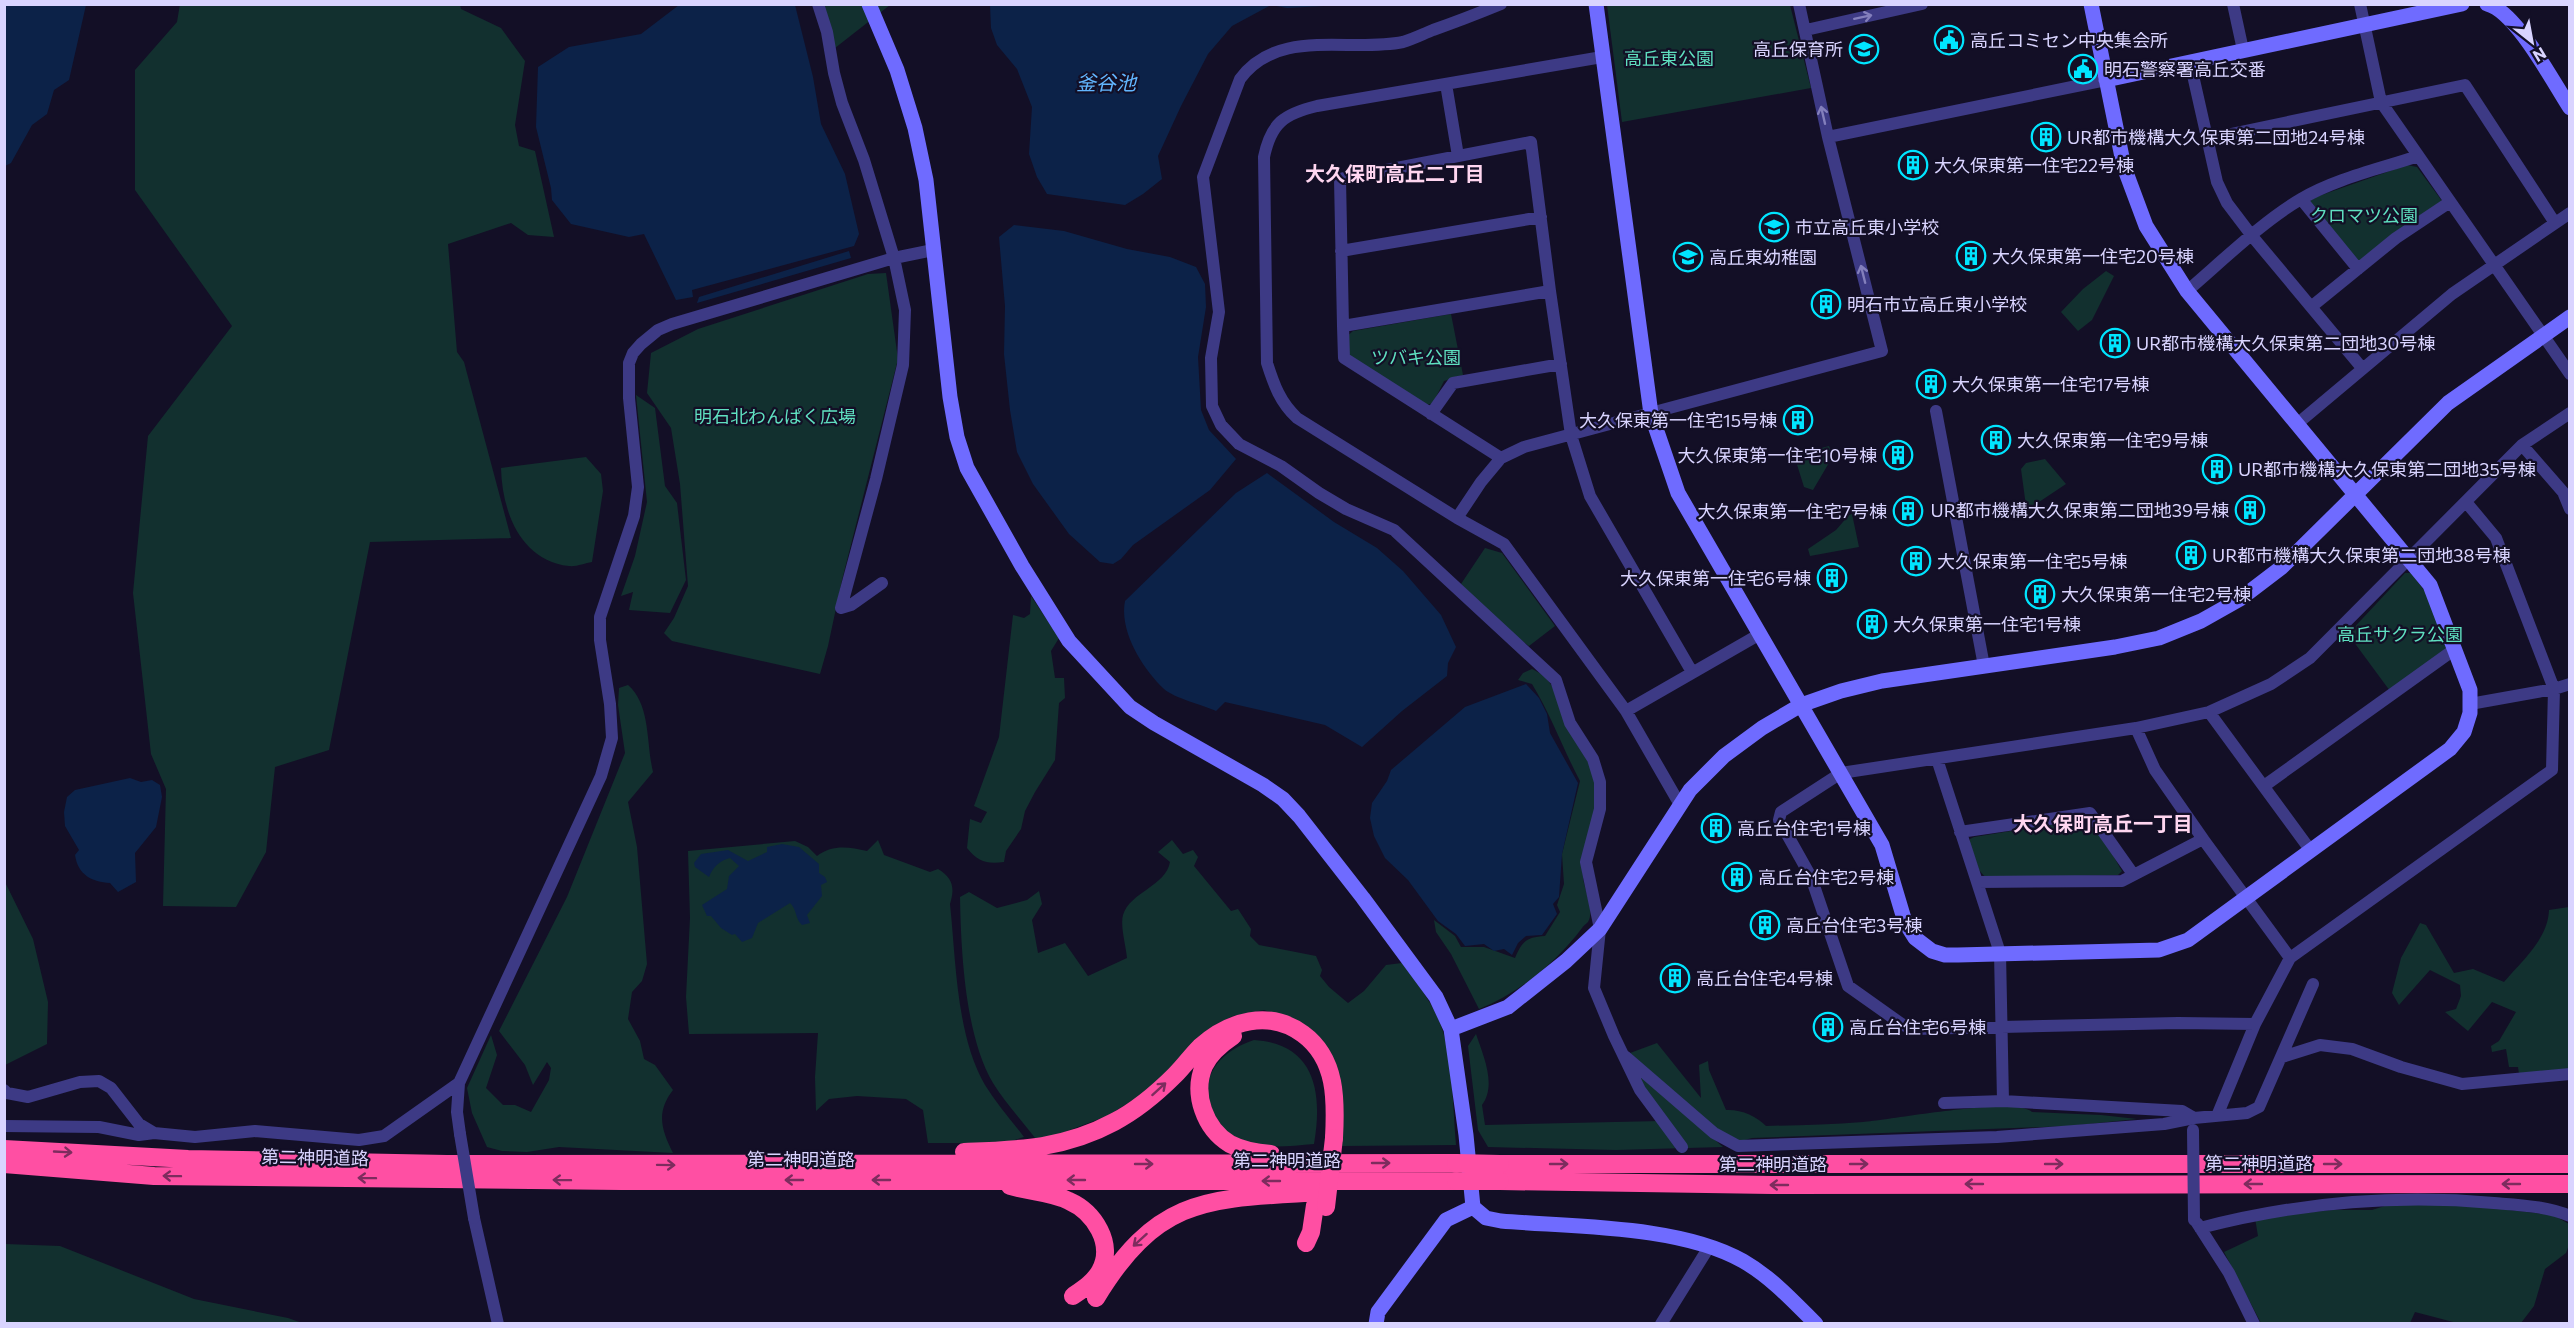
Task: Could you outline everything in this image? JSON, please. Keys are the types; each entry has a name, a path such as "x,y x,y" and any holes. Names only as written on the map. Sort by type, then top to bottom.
{"highway":[{"path":"854,1167 1033,1150 1062,1144 1115,1122 1145,1102 1215,1035 1229,1026 1255,1020 1273,1021 1290,1026 1305,1035 1325,1060 1333,1078 1335,1113 1328,1138 1321,1206 1311,1232 1314,1241"},
{"path":"1307,1164 1275,1155 1250,1152 1229,1144 1212,1127 1201,1106 1199,1089 1204,1067 1214,1051 1235,1035 1250,1031 1266,1030 1293,1038 1312,1058 1322,1083 1328,1138"},
{"name":"第二神明道路","path":"4,1149 188,1160 447,1164 854,1167 1307,1164 1772,1185 2570,1184"},
{"name":"第二神明道路","path":"4,1164 154,1176 621,1181 854,1167 987,1179 1396,1182 1456,1172"},
{"name":"第二神明道路","path":"1500,1173 2570,1164"},
{"path":"987,1179 1027,1191 1054,1195 1072,1202 1096,1223 1104,1237 1101,1269 1090,1284 1072,1296"},
{"path":"1096,1298 1112,1271 1137,1243 1165,1220 1184,1211 1229,1198 1344,1191 1396,1182"}],"street":[{"path":"818,4 827,32 842,104 864,159 894,258 905,310 903,365 876,479 841,608 851,605 882,584"},
{"path":"869,4 897,70 915,128 926,180 950,398 957,437 967,468 1022,566 1069,641 1130,706 1154,723 1263,785 1283,799 1313,834 1436,997 1451,1029 1465,1123 1473,1207 1486,1218 1501,1221 1664,1234 1709,1247 1742,1261 1774,1282 1816,1323"},
{"path":"1501,4 1404,42 1371,45 1310,44 1267,55 1250,65 1240,79 1203,177 1219,312 1211,358 1212,406 1221,425 1239,444 1281,466 1328,499 1394,530 1556,680 1570,723 1593,759 1599,782 1600,809 1586,862 1600,929 1594,988 1640,1090 1682,1147"},
{"path":"1596,4 1651,414 1678,493 1882,845 1905,922 1915,938 1932,951 1945,955 2159,950 2188,940 2450,749 2464,732 2470,713 2470,690 2430,585 2187,291 2142,216 2124,167 2091,4"},
{"path":"1457,518 1481,482 1501,458 1524,447 1882,351 1828,137 1799,4"},
{"path":"1806,30 1922,4"},
{"path":"2233,4 2243,50"},
{"path":"2360,4 2381,102 2570,374"},
{"path":"1828,137 2462,4"},
{"path":"2487,4 2497,7 2513,21 2570,108"},
{"path":"1602,57 1296,111 1275,126 1267,140 1264,157 1267,363 1274,386 1284,406 1297,418 1457,518 1504,544 1626,711 1679,803"},
{"path":"2190,62 2217,182 2227,203 2362,368"},
{"path":"1446,84 1458,156"},
{"path":"2207,139 2464,85 2555,223"},
{"path":"1501,458 1344,358 1340,179 1531,142 1571,435 1590,496 1692,672"},
{"path":"2187,291 2252,236 2301,199 2333,184 2418,156"},
{"path":"2301,199 2358,269"},
{"path":"2311,307 2396,238 2450,202"},
{"path":"2297,424 2452,294 2570,213"},
{"path":"1341,251 1540,217"},
{"path":"498,1323 474,1218 460,1134 457,1112 459,1083 601,776 612,738 610,704 600,640 600,617 634,516 638,487 629,398 629,363 633,353 658,330 672,324 894,258 933,250"},
{"path":"1342,326 1550,291"},
{"path":"1451,1029 1508,1007 1566,961 1600,929 1679,803 1724,756 1762,728 1801,705 1841,691 1882,681 2126,645 2159,638 2201,621 2240,599 2282,567 2354,493 2448,403 2570,317"},
{"path":"1431,414 1453,383 1561,364"},
{"path":"1936,411 1984,666"},
{"path":"2255,1024 2178,1023 1914,1029 1903,1025 1848,986 1811,877 1779,820 1781,812 1841,773 2136,728 2209,712 2271,684 2310,658 2522,445 2570,413"},
{"path":"2522,445 2566,490 2570,509"},
{"path":"2217,1116 2255,1024 2290,958 2552,770 2554,689 2496,538 2466,502"},
{"path":"1626,711 1760,634"},
{"path":"2264,786 2455,649"},
{"path":"2470,704 2570,684"},
{"path":"2209,712 2311,851"},
{"path":"2136,728 2155,770 2290,958"},
{"path":"1937,759 2000,953 2002,1101"},
{"path":"1960,832 2090,813 2133,874"},
{"path":"1977,882 2122,880 2203,839"},
{"path":"1623,1054 1714,1133 1738,1146 1996,1137 2164,1124 2194,1124 2217,1116 2247,1113 2259,1107 2313,984"},
{"path":"2282,1057 2320,1045 2352,1049 2401,1067 2462,1084 2570,1074"},
{"path":"4,1090 7,1093 28,1097 80,1082 99,1081 111,1088 139,1124 154,1132"},
{"path":"4,1126 99,1127 140,1135 154,1132 195,1137 255,1131 359,1140 384,1136 459,1083"},
{"path":"1944,1103 2002,1101 2182,1111 2194,1124 2197,1224 2229,1273 2254,1323"},
{"path":"2197,1224 2313,1204 2399,1200 2468,1200 2551,1209 2570,1216"},
{"path":"1376,1323 1378,1312 1446,1220 1473,1207"},
{"path":"1661,1323 1709,1247"}],"green space":[{"path":"180,4 460,5 461,9 501,28 525,61 515,125 519,146 535,151 554,237 528,235 511,223 448,244 457,352 464,362 511,538 370,542 329,750 275,767 266,852 236,907 163,906 166,789 151,754 133,593 148,436 232,326 135,190 135,70 177,22"},
{"path":"816,5 890,5 835,48"},
{"name":"高丘東公園","path":"1607,5 1790,5 1811,88 1622,122"},
{"name":"クロマツ公園","path":"2407,165 2417,167 2442,201 2357,262 2307,203 2316,197"},
{"path":"2106,271 2114,276 2092,320 2078,331 2061,312 2083,289"},
{"name":"明石北わんぱく広場","path":"886,273 898,359 820,674 672,641 664,633 674,618 688,586 680,484 671,428 647,393 651,353 698,329 868,274"},
{"name":"ツバキ公園","path":"1451,314 1463,375 1444,381 1433,403 1427,405 1350,357 1346,337 1353,331"},
{"path":"636,395 655,408 665,486 677,503 686,580 670,613 629,610 633,592 621,596 635,556 647,502"},
{"path":"1829,446 1833,456 1813,490 1804,487 1794,455"},
{"path":"586,457 601,474 603,491 592,562 569,566 552,562 526,544 517,531 505,501 501,468"},
{"path":"2045,459 2066,484 2033,506 2026,506 2021,469 2026,463"},
{"path":"1852,514 1859,547 1810,556 1808,549 1836,530"},
{"path":"1485,548 1502,553 1555,626 1529,646 1504,628 1461,584"},
{"name":"高丘サクラ公園","path":"2405,573 2411,573 2426,593 2447,645 2445,650 2390,691 2348,634"},
{"path":"1031,596 1059,638 1051,651 1055,678 1064,678 1065,698 1059,703 1055,760 1025,811 1021,829 1006,851 1004,862 993,863 979,859 967,848 970,819 981,823 987,812 974,806 999,737 1013,615 1024,618 1030,614"},
{"path":"1532,669 1547,679 1561,701 1578,736 1596,786 1596,805 1583,868 1590,917 1572,941 1536,976 1508,995 1479,1009 1451,954 1436,932 1434,920 1455,936 1461,947 1484,947 1515,958 1526,941 1534,937 1545,936 1560,912 1557,905 1564,884 1562,854 1580,781 1532,684 1518,680 1523,673"},
{"path":"628,685 641,703 647,725 653,772 628,802 637,847 647,964 642,981 632,992 628,1019 640,1041 644,1059 655,1065 673,1090 664,1106 662,1121 673,1153 559,1147 527,1152 502,1151 487,1147 472,1113 467,1088 491,1035 497,1055 486,1088 503,1105 515,1105 531,1112 549,1080 551,1068 547,1062 533,1085 525,1065 499,1031 567,897 625,753 618,705 619,688"},
{"path":"2078,820 2086,823 2099,834 2122,871 2118,875 1986,878 1979,870 1970,839"},
{"path":"878,840 884,855 930,872 938,869 947,876 952,884 950,904 956,973 968,1044 985,1085 1024,1137 1005,1143 928,1143 923,1110 906,1099 857,1096 829,1099 816,1111 815,1077 818,1033 689,1034 686,997 690,918 688,851 795,841 808,847 817,856 835,848 867,851"},
{"path":"1172,840 1183,854 1193,850 1198,857 1194,866 1231,911 1238,909 1251,929 1250,936 1259,945 1316,956 1322,970 1320,976 1348,1003 1364,991 1386,965 1402,963 1432,1006 1444,1035 1451,1076 1456,1145 1342,1146 1341,1092 1284,1017 1264,1010 1233,1016 1213,1026 1145,1093 1107,1116 1038,1142 993,1083 976,1042 963,967 960,897 969,892 997,908 1027,900 1039,891 1042,904 1032,920 1038,953 1065,943 1088,976 1127,958 1123,915 1133,900 1162,877 1167,870 1170,862 1158,852"},
{"path":"5,882 33,939 48,1002 47,1044 5,1065"},
{"path":"2569,907 2569,1071 2519,1074 2518,1067 2509,1067 2506,1049 2492,1052 2491,1046 2499,1041 2516,1012 2492,1002 2468,1031 2445,1012 2456,1009 2461,996 2460,985 2430,970 2399,1005 2392,993 2401,958 2420,923 2426,925 2454,973 2473,969 2504,982 2539,940 2548,921 2549,910"},
{"path":"1476,1034 1489,1079 1482,1105 1485,1125 1661,1121 1635,1070 1723,1147 1616,1150 1488,1147 1478,1130 1468,1046"},
{"path":"1254,1040 1274,1043 1290,1051 1302,1061 1310,1074 1317,1106 1314,1144 1275,1146 1246,1143 1231,1136 1218,1120 1208,1094 1213,1071 1229,1052"},
{"path":"1657,1043 1701,1098 1699,1065 1708,1061 1709,1070 1726,1110 1748,1114 1766,1126 1851,1123 1952,1110 2002,1107 2021,1108 2032,1112 2137,1119 2069,1126 1752,1138 1741,1141 1720,1132 1630,1053"},
{"path":"2391,1204 2455,1204 2553,1215 2569,1224 2569,1245 2566,1253 2545,1269 2534,1306 2521,1323 2457,1323 2415,1312 2410,1323 2261,1323 2224,1252 2258,1236 2255,1218 2333,1210 2372,1210"},
{"path":"5,1244 60,1246 194,1299 288,1318 302,1323 5,1323"}],"water":[{"path":"5,4 86,5 69,80 54,90 47,114 32,125 11,163 5,166"},
{"name":"釜谷池","path":"990,4 1342,5 1287,8 1271,5 1232,26 1208,54 1158,156 1162,179 1125,205 1047,194 1037,177 1029,154 1032,107 1017,69 997,45 991,28"},
{"path":"679,5 795,5 813,77 821,124 845,174 859,234 854,246 692,290 693,297 676,300 644,234 629,237 571,224 552,200 536,127 538,67 569,47 641,34"},
{"path":"1014,225 1064,231 1127,249 1170,257 1196,267 1205,284 1206,307 1198,357 1201,410 1209,430 1236,459 1210,490 1133,545 1121,559 1113,564 1100,562 1069,534 1033,484 1017,452 1004,354 1005,306 999,237"},
{"path":"849,251 851,258 697,303 699,297"},
{"path":"1267,473 1334,522 1377,548 1403,571 1441,615 1456,647 1448,663 1447,676 1402,711 1362,747 1325,725 1225,702 1216,711 1175,695 1164,689 1148,671 1129,637 1124,613 1125,601 1236,493"},
{"path":"1526,684 1539,698 1547,714 1550,733 1578,783 1562,854 1559,897 1553,904 1557,914 1542,935 1526,936 1518,943 1512,955 1504,949 1494,951 1484,944 1465,946 1456,934 1438,921 1408,880 1385,858 1374,836 1370,818 1372,803 1387,781 1391,770 1465,707"},
{"path":"130,778 141,782 152,780 160,785 162,797 156,827 135,853 136,882 118,892 110,883 92,879 79,868 75,855 79,850 65,826 64,812 67,797 75,790"},
{"path":"782,844 799,847 819,864 819,873 825,877 827,882 821,885 822,896 807,915 810,923 802,925 790,903 758,923 752,938 742,942 735,934 732,935 721,928 711,916 707,916 702,905 727,889 729,876 739,866 730,858 726,859 712,870 709,877 695,867 694,863 701,854 728,850 748,861 767,852 767,847"}],"place":[{"name":"高丘コミセン中央集会所","path":"1949,40"},
{"name":"高丘保育所","path":"1864,49"},
{"name":"明石警察署高丘交番","path":"2083,69"},
{"name":"UR都市機構大久保東第二団地24号棟","path":"2046,137"},
{"name":"大久保東第一住宅22号棟","path":"1913,165"},
{"name":"市立高丘東小学校","path":"1774,227"},
{"name":"大久保東第一住宅20号棟","path":"1971,256"},
{"name":"高丘東幼稚園","path":"1688,257"},
{"name":"明石市立高丘東小学校","path":"1826,304"},
{"name":"UR都市機構大久保東第二団地30号棟","path":"2115,343"},
{"name":"大久保東第一住宅17号棟","path":"1931,384"},
{"name":"大久保東第一住宅15号棟","path":"1798,420"},
{"name":"大久保東第一住宅9号棟","path":"1996,440"},
{"name":"大久保東第一住宅10号棟","path":"1898,455"},
{"name":"UR都市機構大久保東第二団地35号棟","path":"2217,469"},
{"name":"UR都市機構大久保東第二団地39号棟","path":"2250,510"},
{"name":"大久保東第一住宅7号棟","path":"1908,511"},
{"name":"UR都市機構大久保東第二団地38号棟","path":"2191,555"},
{"name":"大久保東第一住宅5号棟","path":"1916,561"},
{"name":"大久保東第一住宅6号棟","path":"1832,578"},
{"name":"大久保東第一住宅2号棟","path":"2040,594"},
{"name":"大久保東第一住宅1号棟","path":"1872,624"},
{"name":"高丘台住宅1号棟","path":"1716,828"},
{"name":"高丘台住宅2号棟","path":"1737,877"},
{"name":"高丘台住宅3号棟","path":"1765,925"},
{"name":"高丘台住宅4号棟","path":"1675,978"},
{"name":"高丘台住宅6号棟","path":"1828,1027"}],"district":[{"name":"大久保町高丘二丁目","path":"1395,173"},
{"name":"大久保町高丘一丁目","path":"2103,823"}]}
